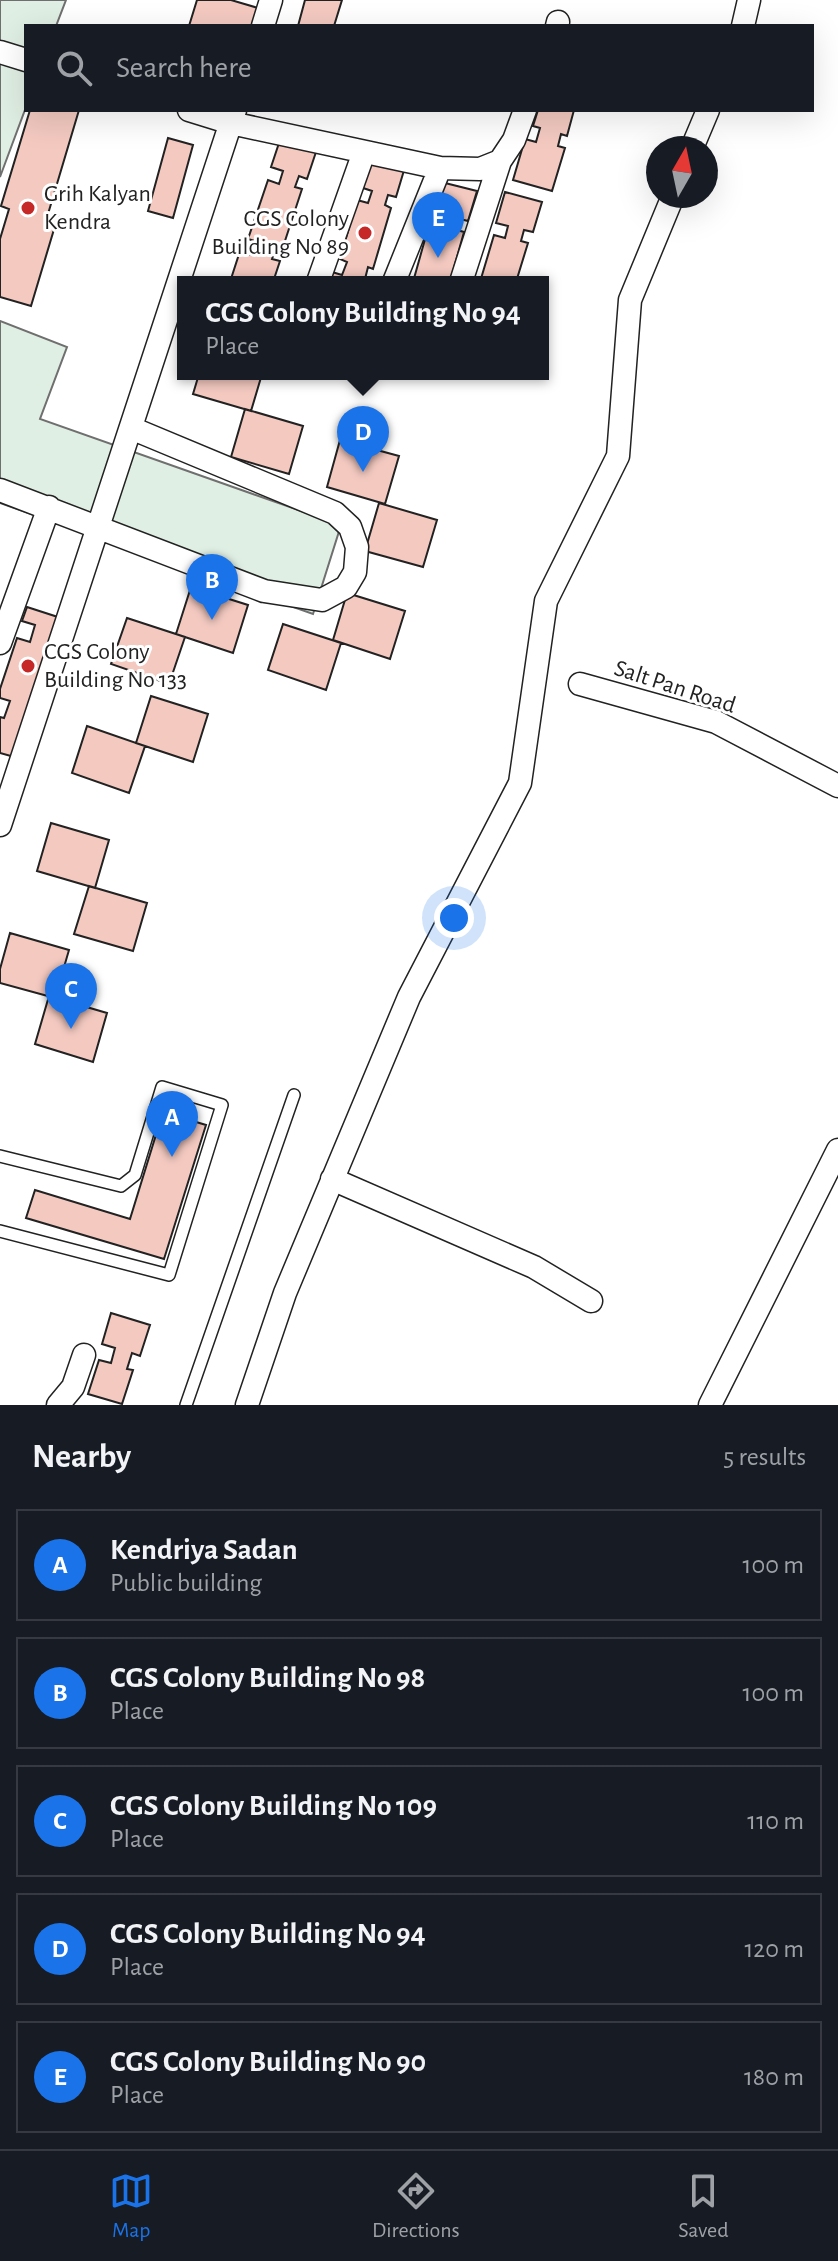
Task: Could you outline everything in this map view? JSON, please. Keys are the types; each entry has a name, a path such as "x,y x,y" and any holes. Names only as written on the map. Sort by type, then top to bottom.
{"street":[{"path":"264,24 271,0"},
{"path":"743,24 749,0"},
{"path":"0,52 24,59"},
{"path":"204,112 233,116 364,152 440,168 480,169 500,161"},
{"path":"463,276 500,161 514,140 524,112"},
{"path":"697,136 707,112"},
{"path":"181,276 233,116"},
{"path":"320,276 364,152"},
{"path":"396,276 440,168"},
{"path":"247,1405 285,1293 409,997 520,783 546,601 618,456 630,300 668,208"},
{"path":"0,825 177,287"},
{"path":"0,490 264,591 322,600 346,587 355,572 357,547 350,527 335,513 131,428"},
{"path":"0,643 49,507"},
{"name":"Salt Pan Road","path":"580,684 716,722 838,786"},
{"path":"710,1405 838,1150"},
{"path":"332,1179 534,1267 591,1301"},
{"path":"58,1405 73,1387 84,1355"}],"lane":[{"path":"0,1156 121,1186 135,1175 162,1087 222,1105 169,1275 0,1231"},
{"path":"186,1405 294,1095"}],"green space":[{"path":"0,0 66,0 57,24 24,24 24,112 0,177"},
{"path":"0,321 67,347 40,419 341,525 313,614 0,503"}],"building":[{"path":"197,0 231,0 258,8 253,24 190,24"},
{"path":"305,0 342,0 335,24 299,24"},
{"name":"Grih Kalyan Kendra","path":"29,112 78,112 48,214 58,216 31,306 0,297 0,239 9,209 1,206"},
{"path":"537,112 573,112 567,136 561,134 558,146 565,148 552,191 513,180 525,139 536,142 540,128 533,126"},
{"path":"281,137 317,149 307,179 299,176 295,187 302,189 282,250 276,248 272,259 280,261 275,276 232,276 240,251 251,255 255,241 248,239 268,180 279,184 283,171 271,167"},
{"path":"168,138 193,145 173,218 148,211"},
{"name":"CGS Colony Building No 89","path":"369,157 405,167 396,197 388,195 385,205 391,208 373,269 368,267 366,276 331,276 332,272 342,275 347,262 340,259 357,200 368,203 372,191 360,187"},
{"path":"441,182 477,191 468,221 460,219 457,230 464,232 452,276 415,276 429,225 441,228 444,215 432,212"},
{"path":"505,192 542,202 533,232 524,230 521,241 528,243 518,276 482,276 494,235 505,238 508,226 496,223"},
{"path":"197,380 260,380 251,411 193,394"},
{"path":"245,409 303,426 289,474 231,457"},
{"path":"340,440 399,456 385,504 327,487"},
{"path":"379,503 437,520 423,567 365,551"},
{"path":"191,587 248,605 233,653 176,634"},
{"path":"347,593 405,611 390,659 333,640"},
{"name":"CGS Colony Building No 133","path":"27,607 64,619 18,758 0,753 0,717 4,718 10,701 0,698 0,689 17,638 30,642 35,625 22,621"},
{"path":"127,618 185,637 169,684 111,664"},
{"path":"283,624 341,643 326,690 268,670"},
{"path":"151,696 208,714 193,762 136,743"},
{"path":"87,726 145,746 129,793 72,773"},
{"path":"51,823 109,840 95,888 37,871"},
{"path":"89,886 147,903 133,951 74,934"},
{"path":"10,933 69,950 55,998 0,983 0,969"},
{"path":"49,996 107,1013 93,1062 35,1044"},
{"path":"163,1112 206,1125 164,1259 26,1218 35,1190 130,1219"},
{"path":"111,1313 150,1325 140,1356 132,1353 127,1369 133,1370 122,1404 88,1394 99,1360 111,1363 115,1348 102,1344"}],"place":[{"name":"Grih Kalyan Kendra","path":"28,208"},
{"name":"CGS Colony Building No 89","path":"365,233"},
{"name":"CGS Colony Building No 90","path":"438,258"},
{"name":"CGS Colony Building No 94","path":"363,472"},
{"name":"CGS Colony Building No 98","path":"212,620"},
{"name":"CGS Colony Building No 133","path":"28,666"},
{"name":"CGS Colony Building No 109","path":"71,1029"},
{"name":"Kendriya Sadan","path":"172,1157"}]}
